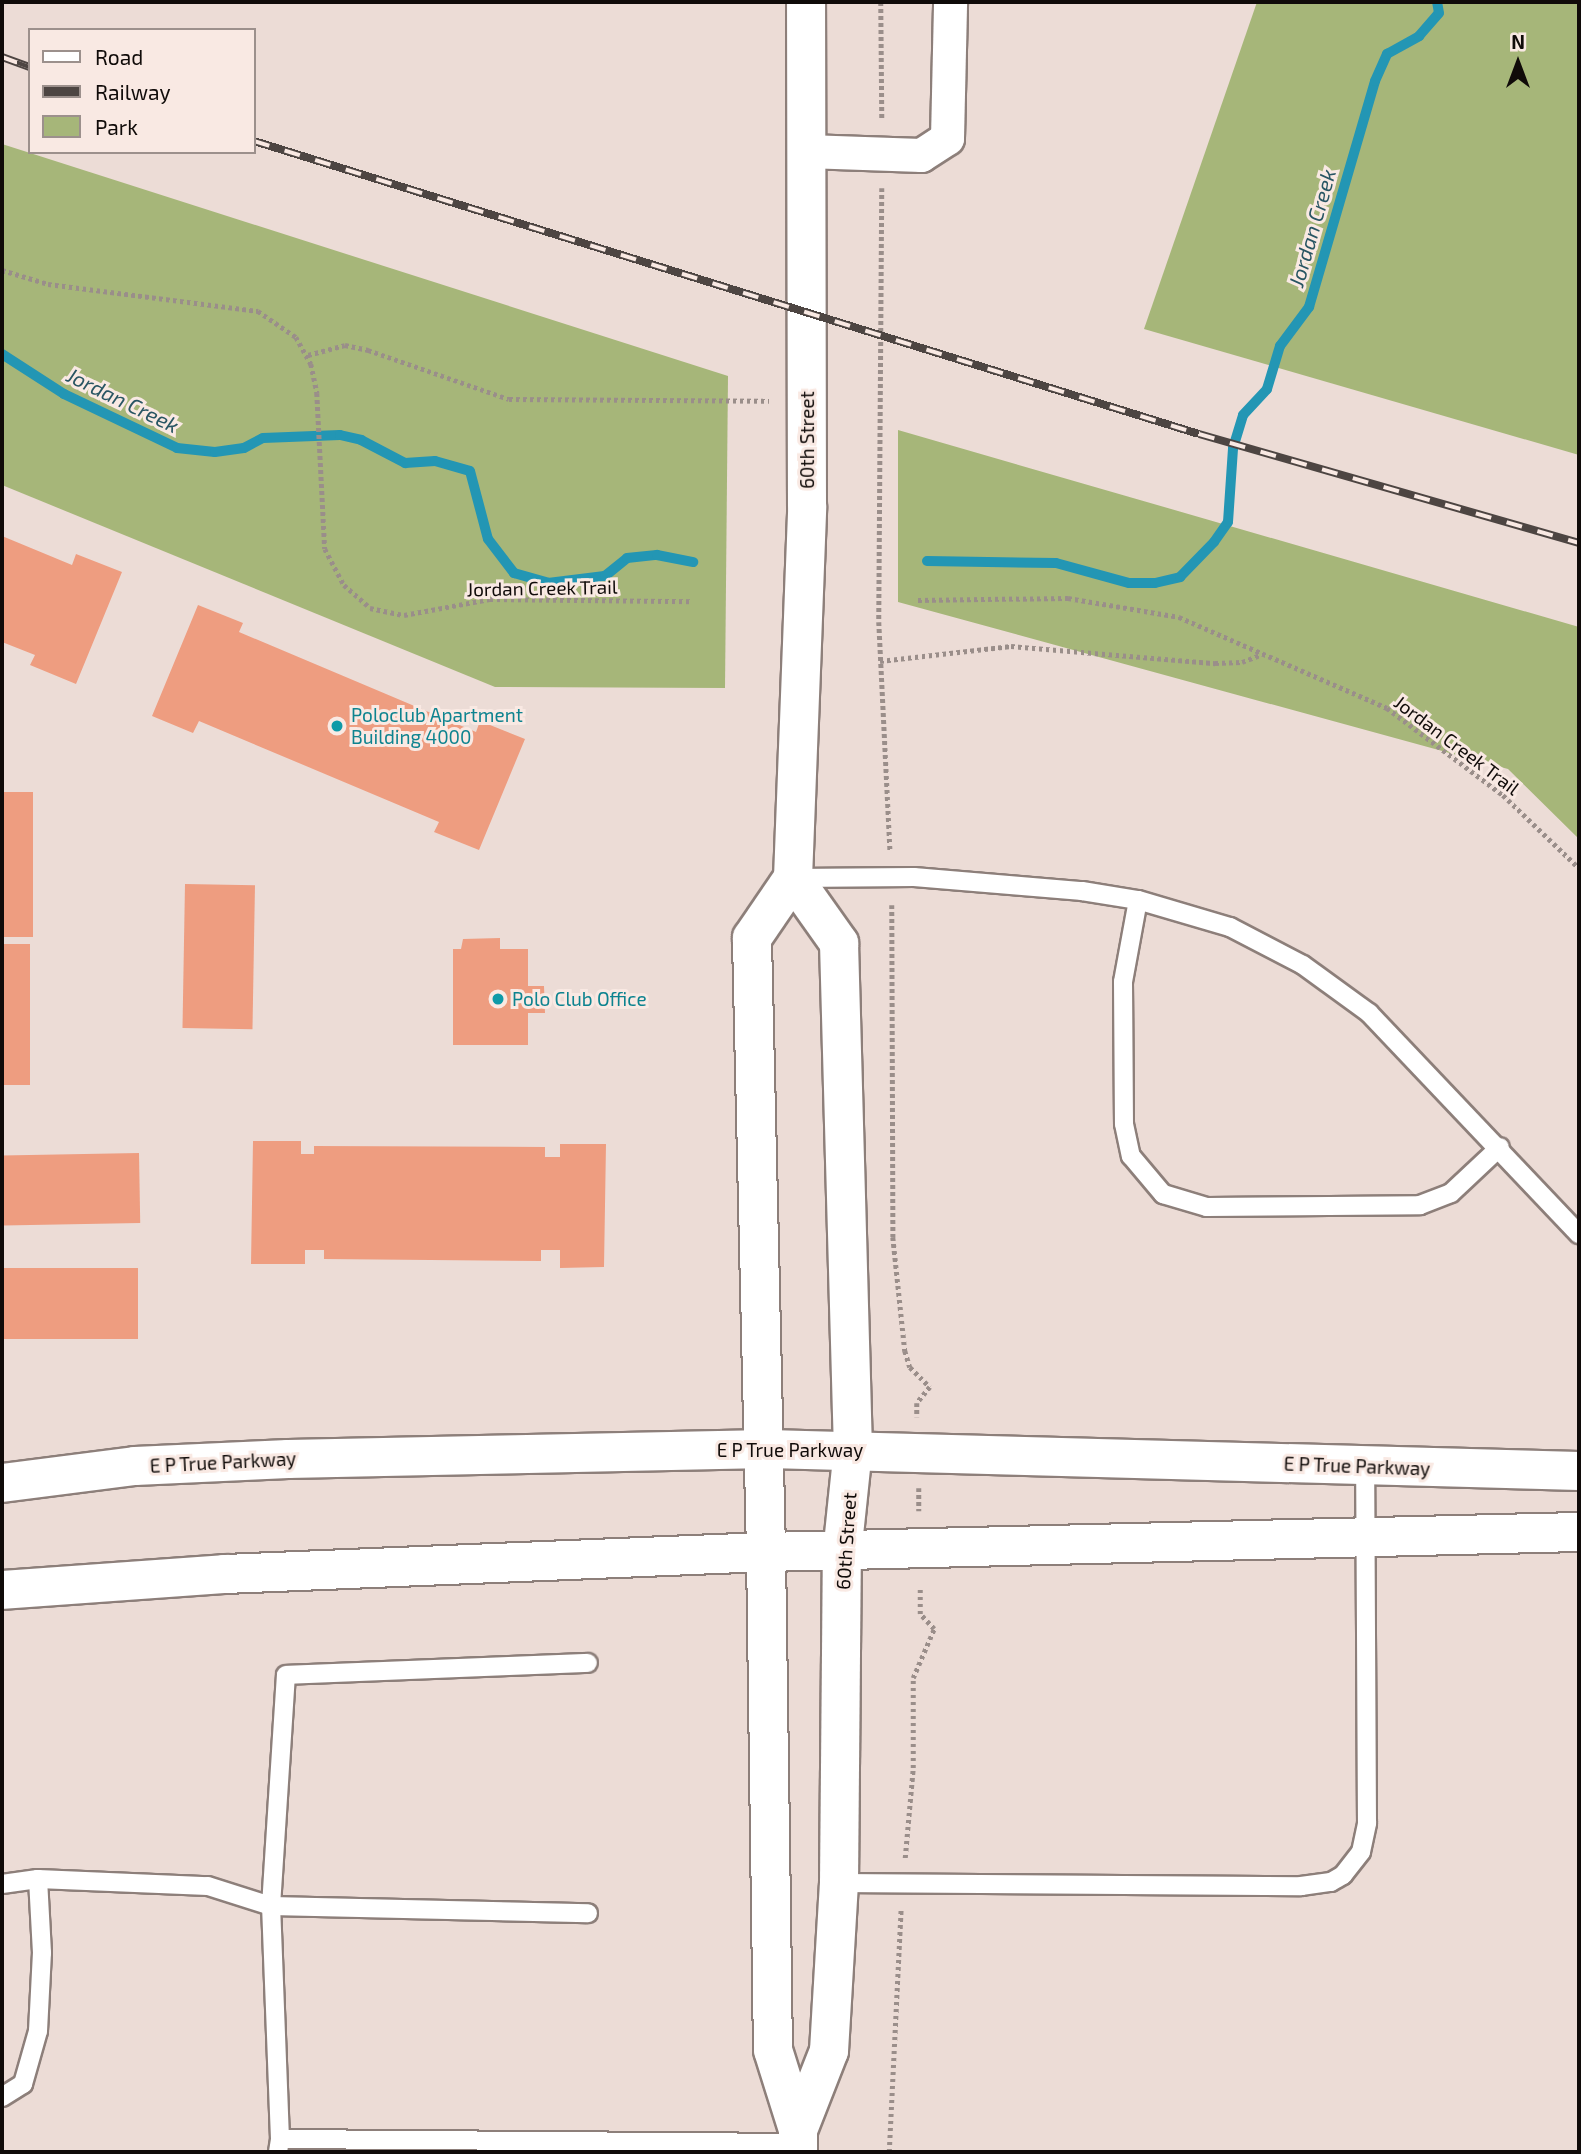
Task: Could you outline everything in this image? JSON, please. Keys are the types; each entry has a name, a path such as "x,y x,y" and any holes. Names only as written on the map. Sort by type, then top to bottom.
{"main road":[{"name":"60th Street","path":"798,2142 829,2051 839,1883 842,1553 853,1449 839,943 793,878 807,402 806,2"},
{"path":"793,878 751,938 766,1449 773,2050 798,2142"},
{"name":"E P True Parkway","path":"2,1483 135,1466 288,1458 766,1449 853,1449 1579,1471"},
{"path":"2,1590 225,1574 766,1552 842,1553 1579,1532"}],"street":[{"path":"806,151 882,150 921,155 947,138 950,2"}],"lane":[{"path":"793,878 891,878 1138,900 1230,927 1337,988 1369,1013 1500,1147 1579,1234"},
{"path":"1138,900 1123,982 1124,1124 1139,1171 1163,1194 1207,1207 1420,1205 1451,1193 1500,1147"},
{"path":"839,1883 1301,1886 1331,1882 1343,1875 1361,1852 1367,1822 1365,1466"},
{"path":"588,1663 286,1675 271,1906 279,2146 798,2142"},
{"path":"2,2097 23,2084 38,2031 42,1953 38,1880"},
{"path":"2,1884 38,1880 208,1886 271,1906 588,1913"}],"path":[{"path":"881,2 880,661 891,878 893,1237 905,1351 919,1380 930,1387 917,1403 920,1614 934,1629 913,1678 913,1768 902,1885 889,2152"},
{"name":"Jordan Creek Trail","path":"2,270 48,284 258,312 296,337 308,355 317,393 320,494 325,549 332,568 358,598 387,614 419,614 489,599 693,601"},
{"path":"308,355 345,345 368,350 509,399 807,402"},
{"name":"Jordan Creek Trail","path":"918,600 1068,598 1179,617 1387,708 1503,795 1579,868"},
{"path":"880,661 1011,646 1215,663 1242,662 1261,654"}],"green space":[{"path":"1257,2 1579,2 1579,455 1144,329"},
{"path":"2,144 728,376 725,688 495,687 2,485"},
{"path":"898,430 1579,627 1579,839 1508,769 898,602"}],"building":[{"path":"2,536 72,565 76,554 122,572 76,684 30,665 35,655 2,642"},
{"name":"Poloclub Apartment Building 4000","path":"198,605 243,623 239,632 476,732 480,721 525,739 479,850 434,832 439,822 199,721 193,733 152,716"},
{"path":"2,792 33,792 33,937 2,937"},
{"path":"185,884 255,885 252,1029 182,1028"},
{"name":"Polo Club Office","path":"500,938 500,949 528,949 528,986 544,986 545,1013 528,1013 528,1045 453,1045 453,949 461,949 463,939"},
{"path":"2,944 30,944 30,1085 2,1085"},
{"path":"253,1141 301,1141 301,1154 314,1154 314,1146 545,1147 545,1157 560,1157 560,1144 606,1144 604,1267 560,1268 560,1250 541,1250 541,1261 324,1259 324,1250 305,1250 305,1264 251,1264"},
{"path":"139,1153 140,1223 3,1225 2,1155"},
{"path":"2,1268 138,1268 138,1339 2,1339"}],"waterway":[{"name":"Jordan Creek","path":"927,561 1056,563 1129,583 1155,583 1180,577 1214,542 1228,522 1233,448 1243,415 1267,389 1280,346 1309,307 1375,81 1387,54 1419,36 1439,13 1437,2"},
{"name":"Jordan Creek","path":"2,354 64,394 177,448 215,452 244,448 263,438 340,435 361,440 405,463 435,461 470,471 488,539 514,573 548,583 605,576 627,558 657,555 693,562"}],"railway":[{"path":"2,57 28,66"},
{"path":"256,142 1199,434 1579,543"}],"place":[{"name":"Poloclub Apartment Building 4000","path":"337,726"},
{"name":"Polo Club Office","path":"498,999"}]}
